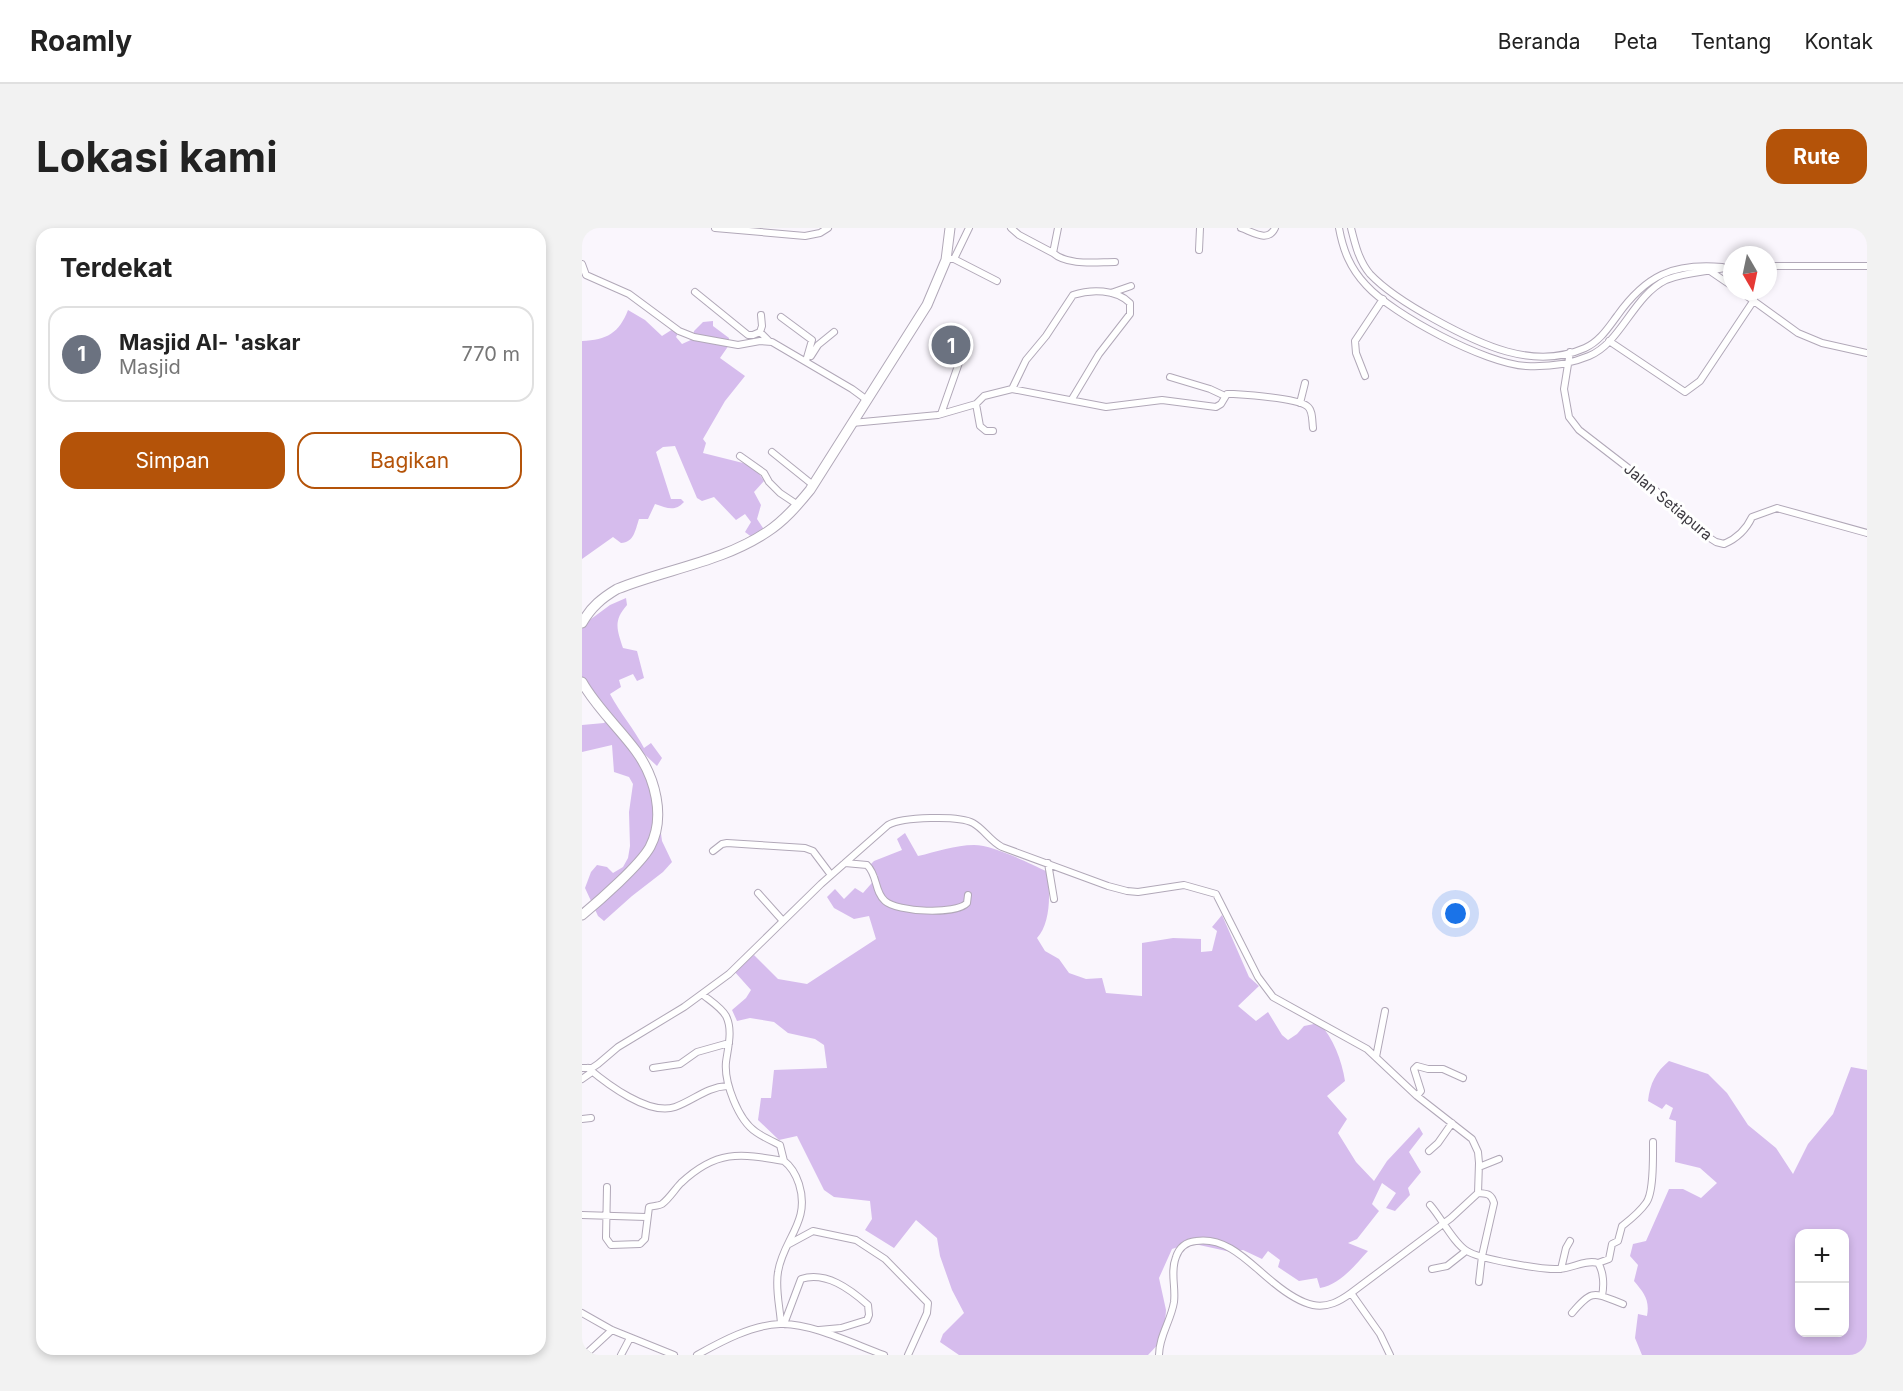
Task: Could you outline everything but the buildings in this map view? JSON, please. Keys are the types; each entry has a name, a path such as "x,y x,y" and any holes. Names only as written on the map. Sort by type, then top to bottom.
{"highway":[{"path":"582,623 592,608 617,589 737,548 768,532 798,505 927,305 950,259 950,228"},
{"path":"582,682 638,754 650,777 657,805 657,821 651,846 636,864 583,915"}],"street":[{"path":"715,228 805,236 820,233 828,228"},
{"path":"969,228 950,259 997,281"},
{"path":"1011,228 1019,236 1062,259 1075,262 1115,262"},
{"path":"1053,253 1059,228"},
{"path":"1199,250 1200,228"},
{"path":"1241,228 1266,236 1272,234 1275,228"},
{"path":"1339,228 1346,258 1367,286 1383,299 1446,338 1495,360 1527,366 1568,363 1598,352 1650,293 1665,281 1687,274 1723,268"},
{"path":"1351,228 1356,248 1370,274 1417,309 1472,340 1514,354 1559,355 1588,347 1606,333 1619,314 1648,282 1663,273 1681,267 1723,266"},
{"path":"1705,265 1723,280"},
{"path":"1777,266 1867,266"},
{"path":"582,269 590,278 608,283 629,294 679,331 694,337 738,345 769,341"},
{"path":"1111,293 1131,286"},
{"path":"695,292 748,334 753,335 760,332 761,315"},
{"path":"1012,389 1026,360 1047,336 1073,295 1088,292 1119,295 1130,303 1130,314 1099,354 1072,399"},
{"path":"1365,376 1356,353 1355,341 1383,299"},
{"path":"1609,341 1685,392 1700,381 1754,300 1784,325 1810,339 1867,353"},
{"path":"781,317 812,340 807,362"},
{"path":"760,332 769,341 867,400"},
{"path":"807,362 818,345 834,332"},
{"name":"Jalan Setiapura","path":"1570,352 1564,389 1569,417 1579,430 1716,542 1725,544 1733,540 1747,527 1752,517 1777,508 1867,533"},
{"path":"941,414 960,360"},
{"path":"1170,377 1210,388 1225,396 1249,395 1307,405 1311,410 1312,428"},
{"path":"1300,403 1305,382"},
{"path":"852,423 941,414 976,404 984,396 1012,389 1106,407 1162,400 1216,406 1221,404 1225,396"},
{"path":"976,404 980,426 986,431 993,431"},
{"path":"772,452 813,485"},
{"path":"740,456 764,473 780,493 798,505"},
{"path":"582,1079 587,1069 598,1064 618,1047 684,1007 729,974 878,832 895,821 950,818 971,821 993,842 1108,886 1138,892 1184,885 1215,894 1258,977 1273,997 1367,1049 1417,1096 1472,1139 1478,1152 1478,1193 1444,1224 1351,1293 1329,1305 1321,1306 1304,1302 1223,1245 1209,1240 1193,1241 1180,1249 1173,1264 1173,1306 1162,1336 1159,1355"},
{"path":"713,851 727,843 805,848 813,851 831,876"},
{"path":"845,863 867,865 875,876 878,891 891,906 934,910 957,909 967,903 968,895"},
{"path":"1048,863 1054,898"},
{"path":"758,893 774,914 783,921"},
{"path":"702,994 723,1011 726,1017 729,1043 725,1073 728,1086 746,1123 754,1131 780,1145 784,1161 794,1171 803,1199 802,1213 777,1274 783,1324"},
{"path":"1376,1057 1385,1011"},
{"path":"653,1068 680,1064 697,1052 729,1043"},
{"path":"1417,1096 1421,1091 1414,1069 1417,1066 1443,1069 1463,1078"},
{"path":"587,1069 632,1098 658,1108 677,1106 704,1091 728,1086"},
{"path":"582,1119 591,1118"},
{"path":"1429,1151 1438,1143 1452,1123"},
{"path":"1430,1204 1466,1251 1534,1268 1561,1269 1592,1262 1598,1263 1610,1259 1612,1244 1618,1241 1622,1226 1631,1221 1648,1202 1653,1142"},
{"path":"607,1188 606,1238 611,1245 643,1243 646,1217 650,1206 662,1204 686,1178 712,1160 723,1156 741,1155 784,1161"},
{"path":"1479,1167 1499,1159"},
{"path":"1478,1193 1489,1194 1494,1203 1482,1256 1479,1282"},
{"path":"582,1215 646,1217"},
{"path":"788,1245 813,1231 827,1233 856,1240 885,1259 928,1303 927,1313 908,1355"},
{"path":"1561,1269 1570,1241"},
{"path":"1432,1269 1447,1266 1466,1251"},
{"path":"1598,1263 1604,1285 1602,1296"},
{"path":"783,1324 796,1286 801,1279 808,1277 842,1285 868,1305 870,1315 867,1320 841,1328 816,1330"},
{"path":"1351,1293 1373,1324 1390,1355"},
{"path":"1572,1313 1589,1295 1602,1296 1623,1305"},
{"path":"582,1313 612,1330 666,1354 674,1355"},
{"path":"697,1355 752,1330 783,1324 816,1330 884,1355"},
{"path":"585,1355 612,1330"},
{"path":"621,1355 630,1338"}],"shaded area":[{"path":"628,310 645,320 662,336 673,329 679,332 676,337 682,344 693,339 694,331 703,322 713,321 713,326 729,338 729,345 720,358 745,376 725,401 703,439 706,443 703,453 743,463 756,469 764,481 754,492 761,505 757,519 765,531 753,538 745,532 751,522 745,514 736,520 714,497 702,501 697,498 675,446 663,447 656,452 671,499 681,499 684,502 674,508 655,504 648,519 639,519 629,541 621,543 613,537 582,559 582,341 598,339 611,334 621,324"},
{"path":"626,598 627,605 618,621 618,630 623,648 637,651 644,678 637,681 633,674 619,680 621,687 610,694 644,748 651,743 662,758 657,766 640,750 634,753 641,769 654,774 658,784 663,818 660,826 662,841 672,862 604,921 598,916 585,888 591,872 597,865 607,867 613,873 623,867 628,858 629,812 633,784 629,777 614,772 612,745 582,752 582,725 604,723 610,717 588,691 582,677 582,629 587,622 610,605"},
{"path":"905,833 918,856 974,845 1011,855 1046,871 1049,906 1042,932 1037,938 1045,951 1059,959 1069,973 1086,979 1102,978 1106,993 1142,996 1142,943 1173,938 1201,939 1201,952 1212,951 1217,931 1212,927 1222,915 1249,977 1259,986 1238,1006 1256,1021 1268,1012 1282,1035 1288,1040 1304,1026 1319,1023 1333,1042 1342,1065 1345,1081 1327,1096 1347,1119 1338,1133 1356,1162 1374,1181 1387,1161 1419,1127 1423,1134 1409,1152 1421,1172 1408,1188 1410,1195 1395,1211 1386,1208 1396,1193 1382,1183 1372,1204 1379,1211 1357,1239 1348,1243 1368,1251 1341,1278 1320,1288 1317,1278 1299,1281 1278,1267 1280,1260 1268,1251 1262,1259 1243,1250 1231,1252 1190,1243 1172,1249 1159,1278 1166,1310 1164,1338 1148,1355 959,1355 940,1342 943,1334 964,1313 952,1290 940,1256 937,1238 916,1220 894,1248 865,1230 872,1219 870,1201 834,1197 824,1190 797,1136 779,1140 758,1120 761,1098 771,1098 774,1070 827,1068 824,1045 815,1039 788,1033 774,1022 750,1018 737,1021 732,1010 746,998 751,990 734,971 754,955 778,979 807,984 876,939 869,916 854,919 834,908 827,897 835,889 844,899 855,888 863,893 878,876 870,865 874,861 902,850 897,839"},
{"path":"1669,1061 1708,1074 1727,1093 1748,1125 1776,1148 1793,1174 1808,1144 1833,1114 1851,1067 1867,1070 1867,1355 1642,1355 1635,1338 1638,1314 1647,1316 1648,1305 1634,1281 1638,1265 1630,1256 1633,1244 1646,1241 1669,1189 1683,1189 1701,1198 1717,1183 1700,1168 1675,1162 1676,1121 1669,1119 1673,1108 1666,1104 1662,1109 1648,1101 1652,1083"}],"place":[{"name":"Masjid Al- 'askar","path":"951,345"}]}
